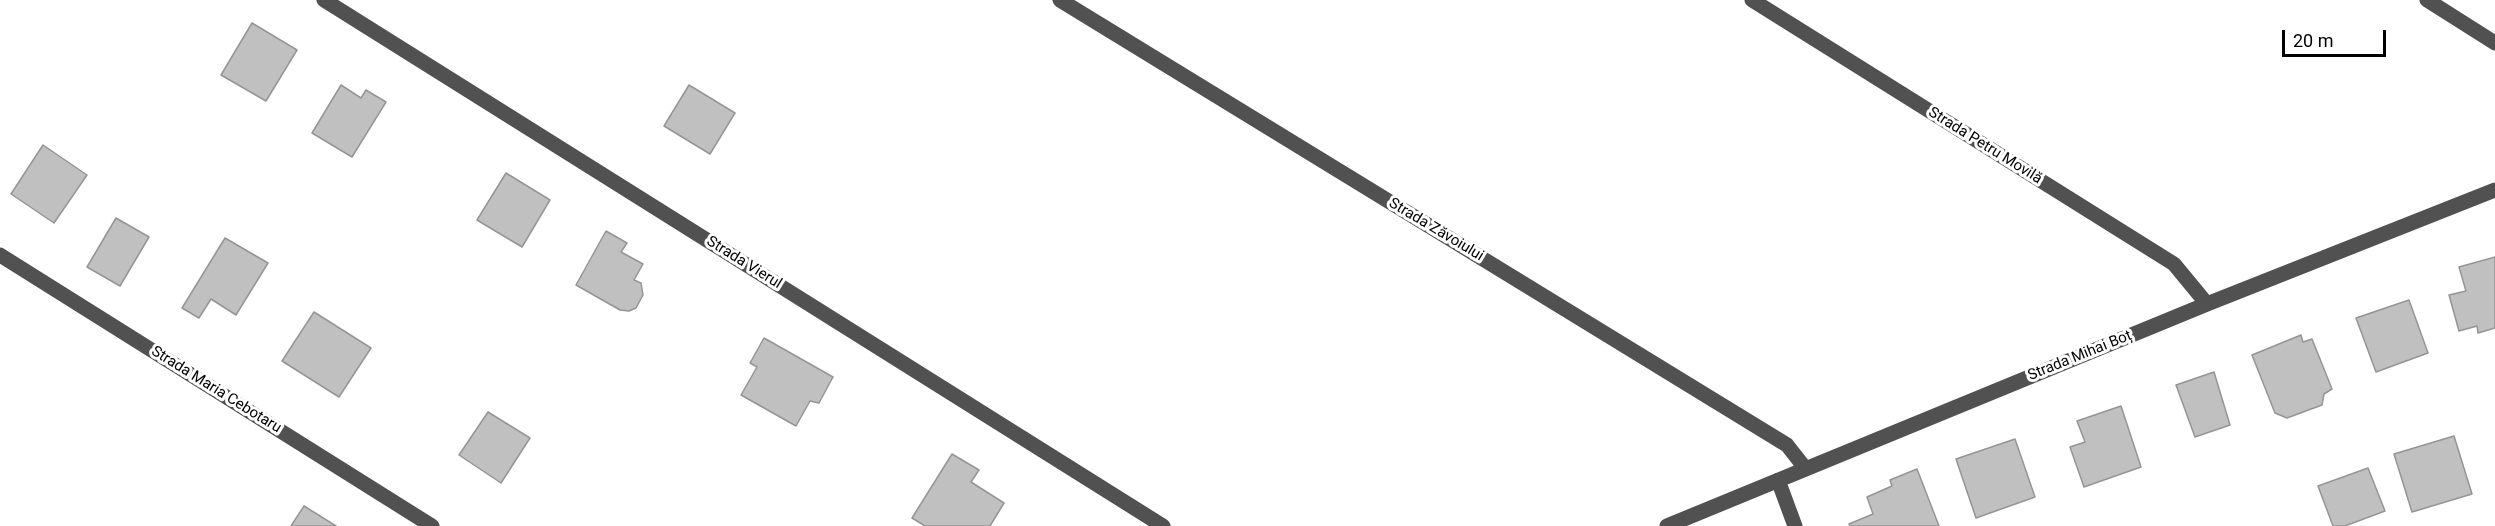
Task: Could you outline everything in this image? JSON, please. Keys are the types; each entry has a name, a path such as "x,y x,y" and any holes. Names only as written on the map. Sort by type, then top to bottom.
{"street":[{"name":"Strada Vierul","path":"324,0 1163,526"},
{"name":"Strada Zăvoiului","path":"1059,0 1787,445 1805,468"},
{"name":"Strada Petru Movilă","path":"1752,0 2174,264 2207,304"},
{"path":"2427,0 2495,43"},
{"name":"Strada Mihai Boț","path":"1667,526 2207,304 2495,190"},
{"name":"Strada Maria Cebotaru","path":"0,255 432,526"},
{"path":"1778,480 1795,526"}],"building":[{"path":"252,23 297,50 266,101 221,75"},
{"path":"341,85 361,98 366,90 386,102 352,157 312,133"},
{"path":"689,85 735,113 710,154 664,126"},
{"path":"43,145 87,175 54,223 11,194"},
{"path":"506,173 550,200 522,247 477,220"},
{"path":"116,218 149,237 120,286 87,267"},
{"path":"606,231 627,243 621,252 643,264 634,280 641,283 643,295 636,308 629,311 620,310 576,285"},
{"path":"225,238 268,263 236,315 211,299 199,318 182,308"},
{"path":"2495,257 2495,328 2478,333 2477,326 2459,331 2449,295 2466,291 2459,267"},
{"path":"2409,300 2428,353 2376,372 2356,318"},
{"path":"314,312 371,348 339,397 282,361"},
{"path":"2301,335 2303,342 2312,339 2332,389 2324,394 2322,405 2287,418 2275,413 2252,355"},
{"path":"764,338 833,377 819,403 810,401 796,426 741,395 757,367 750,363"},
{"path":"2214,372 2230,425 2195,437 2176,385"},
{"path":"2121,406 2141,467 2084,487 2070,447 2085,442 2077,421"},
{"path":"488,412 530,438 501,483 459,455"},
{"path":"2454,436 2472,494 2412,512 2394,454"},
{"path":"2015,439 2035,497 1976,518 1956,459"},
{"path":"952,454 979,470 971,482 1004,503 990,526 925,526 912,518"},
{"path":"2368,468 2385,511 2345,526 2333,526 2318,486"},
{"path":"1917,469 1939,526 1850,526 1849,524 1873,514 1867,497 1892,486 1890,480"},
{"path":"304,506 336,526 291,526"}]}
